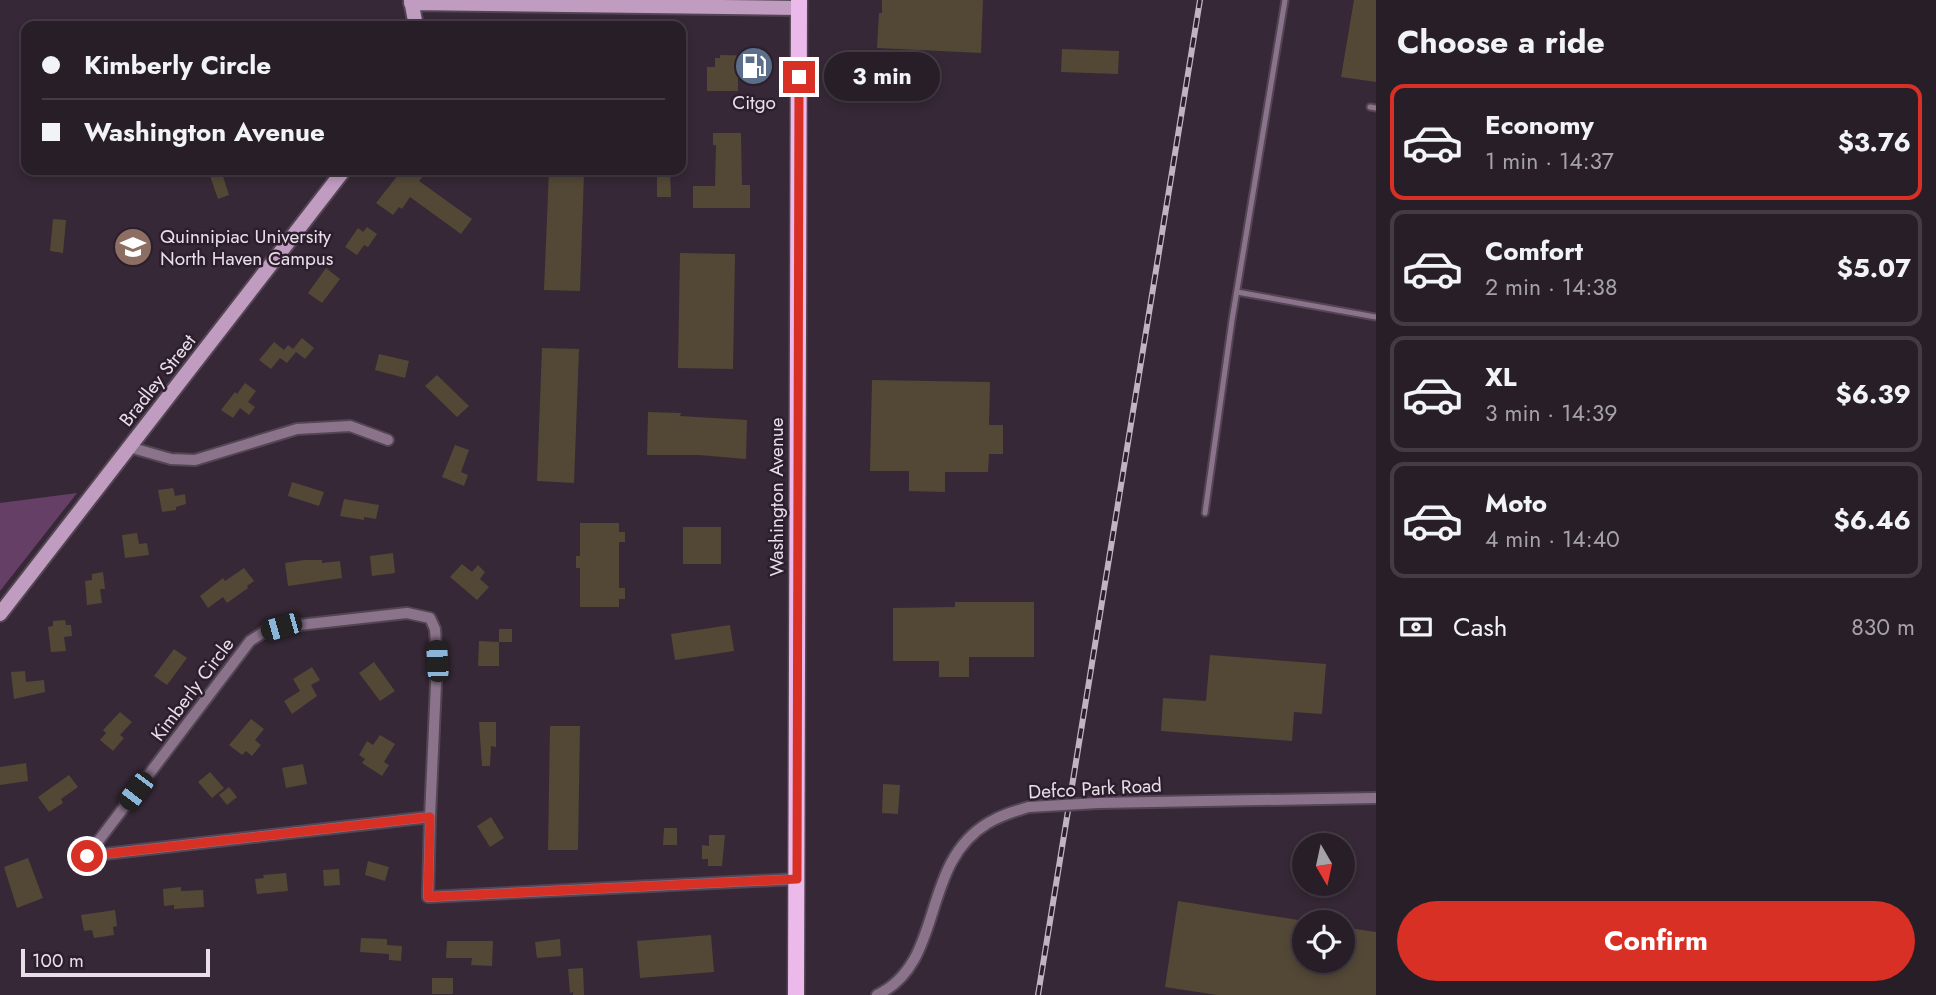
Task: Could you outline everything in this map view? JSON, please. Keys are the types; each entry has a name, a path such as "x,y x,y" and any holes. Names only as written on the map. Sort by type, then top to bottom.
{"main road":[{"name":"Washington Avenue","path":"796,995 799,4"}],"street":[{"path":"414,21 411,1 799,4"},
{"name":"Bradley Street","path":"0,614 340,175"},
{"path":"129,447 171,459 195,460 297,429 350,426 388,440"},
{"name":"Kimberly Circle","path":"430,817 87,856 250,641 264,632 281,627 407,613 430,618 435,629 437,661 428,897 797,879"},
{"name":"Defco Park Road","path":"877,995 898,982 909,971 918,954 942,881 953,859 986,824 1006,814 1029,807 1098,803 1376,798"}],"lane":[{"path":"1205,513 1237,292 1285,0"},
{"path":"1237,292 1376,317"}],"shaded area":[{"path":"77,493 0,591 0,503"}],"building":[{"path":"882,0 983,0 981,53 877,48"},
{"path":"1354,0 1376,0 1376,82 1341,77"},
{"path":"1062,49 1119,51 1118,74 1061,72"},
{"path":"720,55 761,56 761,77 738,77 738,91 707,91 707,67 715,67 715,58 720,58"},
{"path":"713,133 741,133 742,185 750,185 750,208 693,208 693,186 715,186 716,145 713,145"},
{"path":"210,175 223,175 229,195 218,199"},
{"path":"398,175 424,175 419,181 472,219 461,234 410,197 402,209 399,207 393,215 376,203"},
{"path":"549,175 584,175 580,291 544,290"},
{"path":"657,175 670,175 671,197 657,197"},
{"path":"53,219 66,220 63,253 50,251"},
{"path":"367,227 377,234 368,247 364,245 357,255 345,247 358,228 363,232"},
{"path":"680,253 735,254 733,369 678,368"},
{"path":"326,268 340,279 322,303 308,293"},
{"path":"302,338 314,348 305,359 296,352 287,363 280,358 271,369 259,360 274,342 284,350 288,345 293,349"},
{"path":"542,348 579,349 574,483 537,481"},
{"path":"379,354 409,361 405,378 375,370"},
{"path":"437,375 469,406 457,417 425,386"},
{"path":"872,380 990,382 989,425 1003,425 1003,454 989,454 988,472 945,472 945,492 909,491 909,471 870,471"},
{"path":"245,383 256,391 248,402 255,407 249,415 240,408 233,418 221,410"},
{"path":"648,412 747,420 746,459 647,455"},
{"path":"455,445 469,450 461,472 468,475 464,486 442,477"},
{"path":"292,482 324,492 319,506 288,496"},
{"path":"173,488 175,496 185,494 186,504 176,507 176,510 162,512 158,490"},
{"path":"344,499 379,505 376,519 340,516"},
{"path":"580,523 619,523 619,532 625,532 625,542 619,542 619,588 625,588 625,599 619,599 619,607 580,607 580,568 576,568 576,556 580,556"},
{"path":"683,527 721,527 721,564 683,564"},
{"path":"137,533 139,544 147,543 149,555 125,558 122,535"},
{"path":"393,553 395,573 372,576 370,556"},
{"path":"322,560 322,563 340,561 342,578 288,586 285,563"},
{"path":"462,564 472,572 478,565 485,572 480,579 489,587 477,600 450,577"},
{"path":"244,568 254,581 248,588 227,603 223,597 208,608 200,596 223,578 225,581"},
{"path":"103,572 105,589 100,589 102,603 87,605 85,581 92,580 92,574"},
{"path":"955,602 1034,602 1034,657 969,657 969,677 939,677 939,661 893,661 893,608 955,607"},
{"path":"65,620 66,625 71,625 72,636 64,637 66,651 51,652 48,627 53,626 53,621"},
{"path":"730,625 734,651 675,660 671,634"},
{"path":"499,629 512,629 512,642 499,642"},
{"path":"479,641 499,642 499,666 478,666"},
{"path":"174,649 187,658 167,685 154,676"},
{"path":"1210,655 1326,664 1322,714 1294,712 1292,741 1161,731 1163,698 1206,701"},
{"path":"374,662 395,691 380,701 359,673"},
{"path":"312,667 320,680 311,685 317,696 292,714 284,701 300,691 293,679"},
{"path":"25,671 26,682 44,680 45,692 14,699 11,672"},
{"path":"120,712 132,722 120,735 124,738 113,751 100,740 106,733 103,730"},
{"path":"251,719 264,729 255,740 261,745 252,756 246,751 242,755 229,745"},
{"path":"479,722 496,722 496,747 491,746 490,766 482,766"},
{"path":"550,726 580,726 578,850 548,850"},
{"path":"380,735 395,744 384,762 389,765 382,776 362,763 365,759 359,755 367,741 373,745"},
{"path":"26,763 28,781 0,785 0,767"},
{"path":"303,764 307,784 286,788 282,768"},
{"path":"210,772 224,788 212,798 198,782"},
{"path":"69,775 78,787 61,799 63,803 49,812 38,797"},
{"path":"883,784 900,785 898,814 882,813"},
{"path":"229,787 237,797 227,805 219,795"},
{"path":"491,817 504,838 490,847 477,826"},
{"path":"664,828 677,828 677,845 663,845"},
{"path":"709,835 725,835 722,866 708,866 708,859 702,859 702,845 709,846"},
{"path":"28,858 43,898 17,908 4,867"},
{"path":"368,861 389,867 385,881 365,875"},
{"path":"339,869 340,885 324,886 323,870"},
{"path":"286,873 288,891 257,894 255,879 264,878 263,875"},
{"path":"181,887 181,891 203,890 204,907 174,909 174,905 164,906 163,889"},
{"path":"1178,901 1292,919 1292,973 1355,973 1355,929 1376,932 1376,995 1217,995 1165,987"},
{"path":"115,910 117,926 113,927 114,935 94,938 92,930 84,931 81,915"},
{"path":"711,935 714,972 640,978 637,941"},
{"path":"361,938 387,939 387,945 402,946 401,961 389,960 389,954 360,952"},
{"path":"560,939 561,956 537,958 535,942"},
{"path":"447,941 493,941 492,966 471,965 472,958 446,958"},
{"path":"583,968 584,995 573,995 573,992 570,993 568,969"},
{"path":"432,978 453,978 453,994 432,994"}],"railway":[{"path":"1038,995 1200,0"}],"place":[{"name":"Citgo","path":"754,66"},
{"name":"Quinnipiac University North Haven Campus","path":"133,247"}],"route":[{"path":"87,856 430,817 428,897 797,879 799,77"}]}
